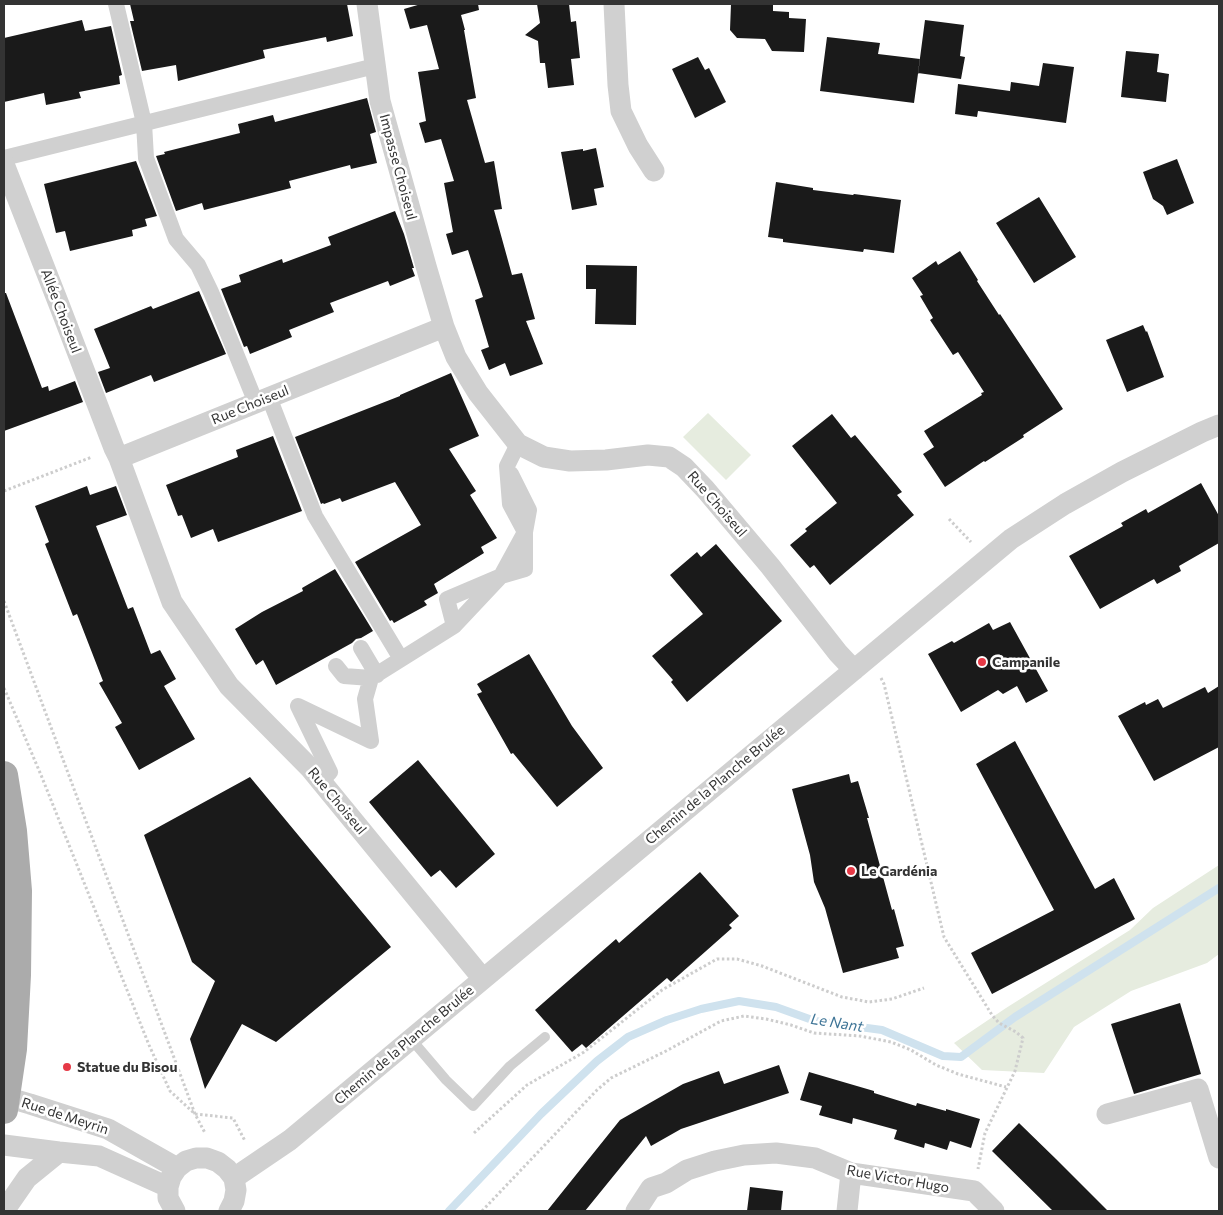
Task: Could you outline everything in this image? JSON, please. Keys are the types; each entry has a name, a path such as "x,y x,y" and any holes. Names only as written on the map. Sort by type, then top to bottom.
{"main road":[{"path":"4,775 13,831 18,891 13,1049 5,1102"}],"street":[{"path":"116,4 144,123 146,158 176,239 198,265 315,516 400,659"},
{"name":"Impasse Choiseul","path":"367,4 380,101 444,327"},
{"path":"614,4 621,110 638,146 654,171"},
{"path":"4,158 375,66"},
{"name":"Allée Choiseul","path":"4,164 116,453"},
{"name":"Rue Choiseul","path":"483,979 310,768 229,686 172,602 116,453 262,400 444,327 456,357 478,393 518,444 544,457 570,461 606,460 648,455 669,457 684,467 770,566 838,653 854,670"},
{"name":"Chemin de la Planche Brulée","path":"234,1178 290,1140 1011,539 1065,504 1122,472 1202,432 1219,426"},
{"path":"454,626 447,599 501,576 525,569 526,532 529,510 507,466 518,444"},
{"path":"498,555 501,576"},
{"path":"321,782 330,772 298,706 371,741 365,699 374,676 454,626 501,576"},
{"path":"361,648 374,676"},
{"path":"365,699 340,671 374,676"},
{"path":"1107,1114 1198,1089 1219,1158"},
{"name":"Rue de Meyrin","path":"5,1102 108,1129 177,1168"},
{"name":"Rue de Meyrin","path":"4,1145 99,1156 168,1187"},
{"path":"4,1211 27,1178 59,1152"},
{"name":"Rue Victor Hugo","path":"636,1211 651,1188 666,1183 687,1170 715,1161 744,1155 776,1153 815,1158 852,1173 974,1191"},
{"path":"175,1211 168,1198 168,1187 171,1177 177,1168 186,1161 196,1158 207,1158 218,1162 234,1178 236,1190 230,1211"},
{"path":"847,1211 852,1173"},
{"path":"974,1191 994,1211"}],"lane":[{"path":"411,1039 446,1080 473,1106 510,1066 545,1036"}],"path":[{"path":"4,491 116,453"},
{"path":"949,519 966,538 989,557"},
{"path":"4,601 196,1114 218,1162"},
{"path":"872,655 884,684 944,937 992,1015 999,1023 1023,1038 1015,1071 984,1133 974,1191"},
{"path":"4,688 41,775 149,1045 170,1091 196,1114 233,1118 257,1163"},
{"path":"474,1133 527,1085 584,1052 662,990 717,958 737,959 762,966 842,997 869,1002 892,999 924,988"},
{"path":"482,1211 597,1090 611,1078 721,1021 744,1016 766,1019 814,1033 860,1036 892,1042 958,1074 1006,1087"}],"shaded area":[{"path":"708,413 751,455 726,480 683,437"},
{"path":"1219,865 1219,954 1207,963 1131,991 1074,1027 1044,1073 982,1070 954,1043 1130,930 1153,908"}],"building":[{"path":"130,4 347,4 353,36 327,42 326,37 263,50 265,58 178,81 176,65 142,71 130,21 134,21"},
{"path":"421,4 478,4 479,10 461,15 476,98 467,100 485,163 494,161 502,209 494,210 512,275 522,273 535,319 526,321 543,364 510,376 505,363 489,370 481,350 489,347 475,300 483,297 468,250 452,255 446,234 453,232 444,183 454,181 441,139 425,143 419,123 426,121 418,72 439,69 427,25 410,29 404,9"},
{"path":"537,4 569,4 571,22 576,21 580,58 571,59 574,85 548,88 545,63 540,63 538,41 525,35 540,23"},
{"path":"731,4 773,4 773,11 789,12 789,18 806,19 804,52 772,51 765,39 737,38 730,30"},
{"path":"82,20 85,31 111,26 122,75 119,76 120,84 79,92 81,98 46,105 44,93 4,102 4,38"},
{"path":"925,20 964,25 960,56 965,57 961,79 918,73"},
{"path":"827,37 880,43 878,54 920,59 914,103 820,91"},
{"path":"1126,51 1159,54 1157,72 1169,74 1166,102 1121,97"},
{"path":"698,57 705,70 709,68 726,102 695,118 672,69"},
{"path":"1043,63 1074,67 1066,123 978,111 977,117 955,114 958,84 1010,91 1011,82 1039,86"},
{"path":"367,98 376,132 370,134 377,163 351,169 350,165 289,181 291,188 204,210 202,203 176,211 156,156 165,154 164,152 240,133 238,124 273,115 275,122"},
{"path":"596,148 604,187 594,189 597,205 572,210 561,152 583,149 583,151"},
{"path":"1177,159 1194,203 1167,215 1163,206 1153,199 1143,172"},
{"path":"136,161 157,216 145,219 147,226 132,230 133,236 70,251 65,231 56,233 44,184"},
{"path":"776,182 813,188 813,190 901,200 894,253 864,249 863,252 783,242 783,239 768,237"},
{"path":"1039,197 1076,257 1034,283 996,223"},
{"path":"395,211 404,234 415,276 390,286 388,281 330,303 334,312 289,330 292,337 250,354 247,346 244,347 221,289 241,282 239,275 282,259 283,263 331,245 328,237"},
{"path":"960,251 999,315 1063,409 1023,435 1024,437 945,487 923,454 934,447 924,431 984,392 958,352 953,355 930,320 933,318 920,296 923,295 912,278 936,261 938,265"},
{"path":"586,265 637,266 636,325 595,324 596,289 586,289"},
{"path":"199,291 226,354 154,382 151,375 106,393 98,372 110,368 94,329 151,306 153,309"},
{"path":"4,293 6,293 42,388 48,386 49,391 75,381 83,402 4,431"},
{"path":"1143,325 1164,377 1127,392 1106,340"},
{"path":"451,373 479,436 449,449 476,491 470,495 497,538 481,547 484,553 434,584 438,593 424,601 427,605 394,623 392,620 390,621 355,562 421,525 395,482 342,502 340,498 321,504 295,437 400,396"},
{"path":"832,414 851,438 855,435 902,492 897,495 914,515 830,585 814,565 810,568 790,545 807,531 805,529 837,503 792,446"},
{"path":"273,436 302,511 218,542 213,529 191,538 182,515 178,516 166,485 238,457 236,450"},
{"path":"1201,483 1219,516 1219,543 1179,566 1181,571 1157,584 1154,579 1100,609 1069,556 1123,526 1121,523 1146,509 1148,513"},
{"path":"87,486 90,495 116,486 127,515 96,526 128,609 133,607 151,654 160,650 176,679 164,686 195,739 139,770 115,727 122,723 99,683 103,681 77,614 73,616 45,544 49,542 35,506"},
{"path":"716,544 782,621 687,702 671,682 673,680 652,656 703,614 670,575 697,552 701,557"},
{"path":"335,569 373,631 276,685 263,660 256,665 235,629 262,612 303,591 302,588"},
{"name":"Campanile","path":"1010,622 1048,691 1026,703 1017,686 1003,694 998,690 961,712 928,654 952,641 954,643 989,623 993,630"},
{"path":"529,654 572,726 603,768 557,807 513,753 511,754 477,694 482,692 477,684"},
{"path":"1219,686 1219,747 1154,781 1118,716 1145,702 1146,705 1158,699 1163,708 1205,687 1208,693"},
{"path":"1015,741 1095,889 1114,878 1135,919 992,994 971,953 1054,910 976,764"},
{"path":"418,760 495,854 456,888 440,870 431,877 369,802"},
{"name":"Le Gardénia","path":"849,774 851,783 858,781 892,910 894,909 904,946 896,948 899,958 843,973 825,908 814,882 810,855 792,789"},
{"path":"250,777 391,947 276,1042 242,1024 205,1089 190,1039 215,981 192,962 144,835"},
{"path":"700,872 739,916 729,925 732,928 671,982 667,978 586,1048 582,1044 572,1052 535,1010 616,939 619,943"},
{"path":"1180,1003 1201,1074 1134,1094 1111,1024"},
{"path":"779,1065 789,1093 681,1129 651,1146 646,1136 585,1211 547,1211 620,1120 683,1084 719,1071 724,1084"},
{"path":"809,1072 874,1091 874,1093 916,1106 917,1103 980,1119 971,1148 950,1141 947,1150 925,1143 924,1148 894,1139 897,1130 853,1118 852,1124 819,1115 822,1106 800,1100"},
{"path":"1019,1123 1108,1211 1053,1211 992,1151"},
{"path":"750,1187 783,1191 781,1211 747,1211"}],"waterway":[{"name":"Le Nant","path":"449,1211 541,1114 597,1061 628,1037 667,1020 701,1009 739,1001 776,1007 815,1021 882,1030 943,1056 961,1057 1015,1017 1219,888"}],"place":[{"name":"Campanile","path":"982,662"},
{"name":"Le Gardénia","path":"851,871"},
{"name":"Statue du Bisou","path":"67,1067"}]}
